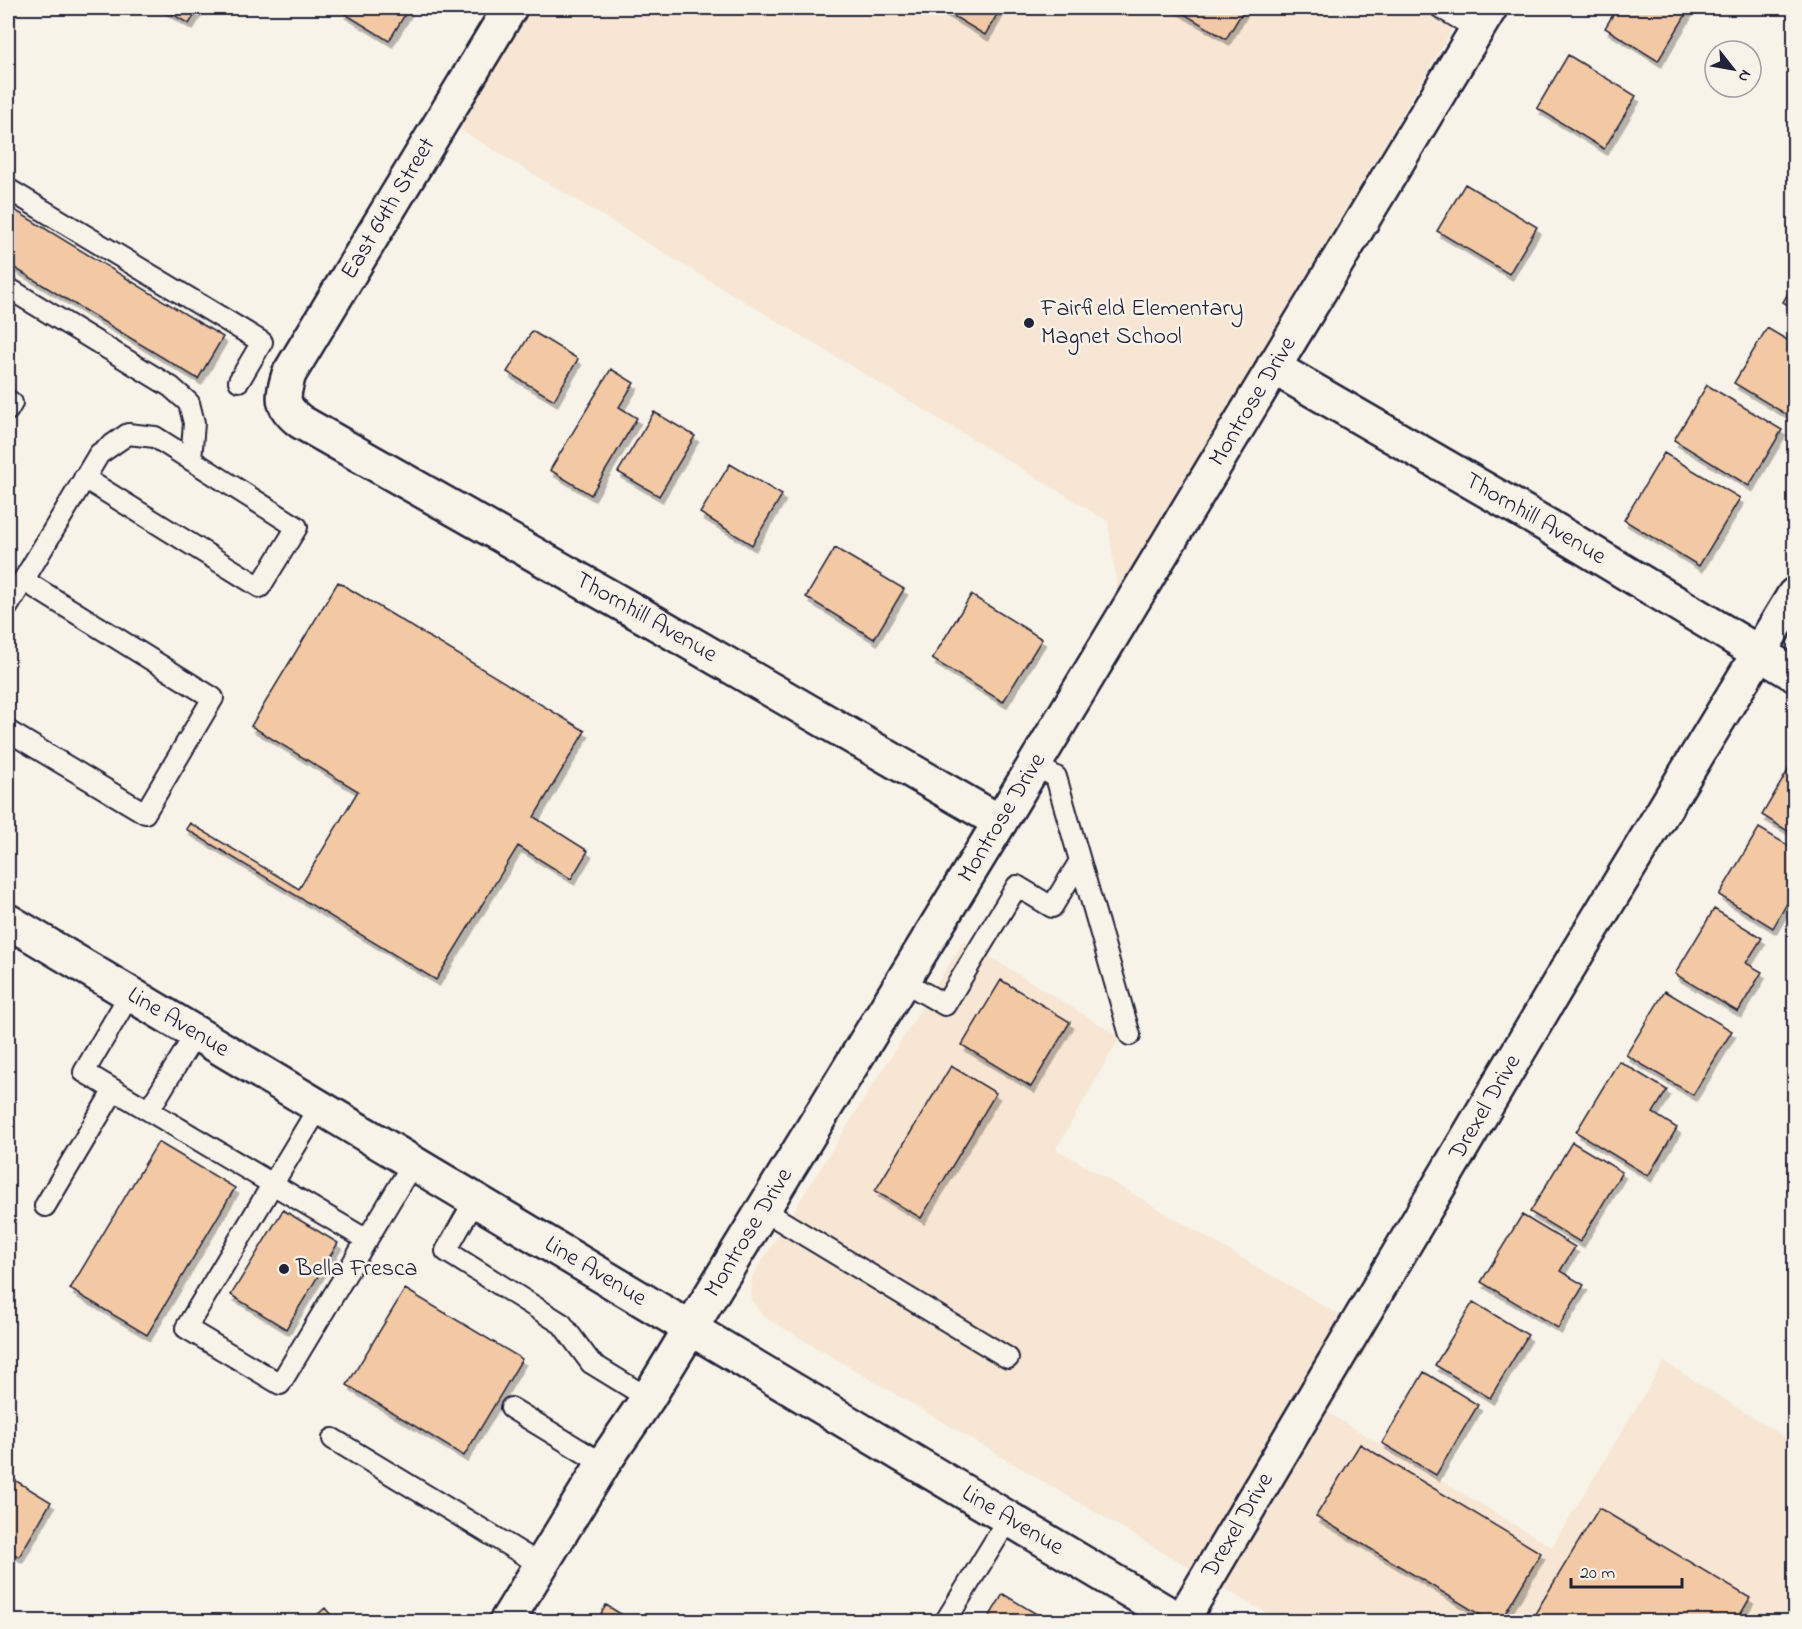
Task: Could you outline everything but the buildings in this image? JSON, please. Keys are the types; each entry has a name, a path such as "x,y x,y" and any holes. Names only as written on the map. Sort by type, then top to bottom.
{"street":[{"name":"East 64th Street","path":"290,414 284,403 283,393 289,374 510,8"},
{"name":"Montrose Drive","path":"506,1622 603,1464 648,1398 1035,765 1483,18"},
{"name":"Thornhill Avenue","path":"1274,367 1550,527 1794,674"},
{"name":"Thornhill Avenue","path":"290,414 1000,822"},
{"name":"Drexel Drive","path":"1182,1621 1559,983 1794,595"},
{"name":"Line Avenue","path":"8,921 1182,1621"}],"lane":[{"path":"1441,8 1483,18"},
{"path":"8,189 262,342 238,381"},
{"path":"8,288 171,387 189,403 194,423 191,460"},
{"path":"8,400 12,403 8,410"},
{"path":"8,606 84,478 99,454 128,434 155,437 297,527 261,587 84,478"},
{"path":"8,731 145,813 213,698 23,580"},
{"path":"1035,765 1056,777 1130,1035"},
{"path":"903,981 945,1005 1017,886 1052,907 1080,861"},
{"path":"130,994 84,1072 367,1240"},
{"path":"149,1110 196,1033"},
{"path":"45,1206 114,1090"},
{"path":"319,1107 186,1328 280,1384 413,1163"},
{"path":"475,1200 446,1251 562,1324 591,1363 648,1398"},
{"path":"763,1210 1008,1358"},
{"path":"511,1408 603,1464"},
{"path":"333,1439 541,1565"},
{"path":"945,1622 1009,1518"}],"shaded area":[{"name":"Fairfield Elementary Magnet School","path":"525,8 1465,8 1118,594 1108,521 454,126"},
{"path":"964,941 1120,1037 1056,1149 1375,1336 1328,1413 1552,1547 1664,1362 1794,1443 1794,1621 1280,1621 763,1316 751,1299 752,1277"}],"place":[{"name":"Fairfield Elementary Magnet School","path":"1029,323"},
{"name":"Bella Fresca","path":"284,1269"}]}
